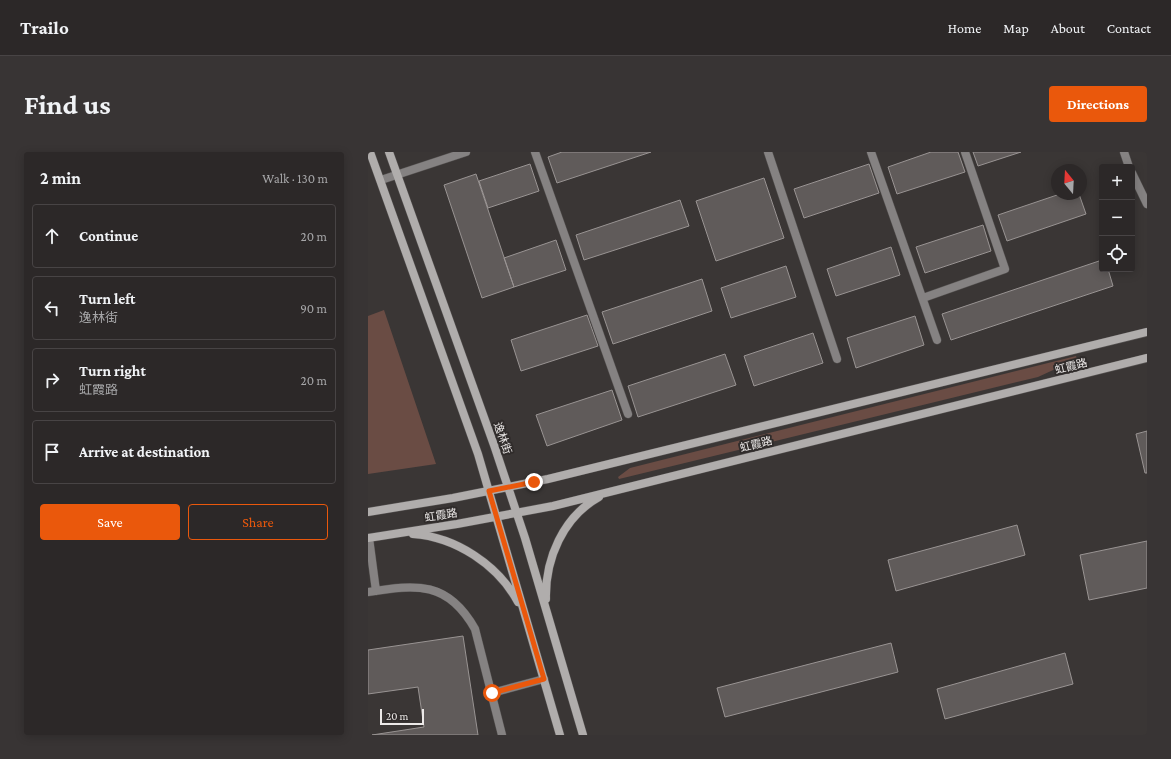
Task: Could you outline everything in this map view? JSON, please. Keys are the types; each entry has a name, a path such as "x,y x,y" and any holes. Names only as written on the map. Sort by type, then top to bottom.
{"street":[{"path":"370,152 478,454 560,735"},
{"name":"逸林街","path":"389,152 517,513 547,609 583,735"},
{"path":"380,180 466,152"},
{"path":"535,152 628,414"},
{"path":"768,152 837,359"},
{"path":"872,152 937,340"},
{"path":"923,298 1005,269 965,152"},
{"path":"1124,152 1128,164"},
{"path":"1135,180 1147,204"},
{"name":"虹霞路","path":"368,512 454,498 548,479 1147,332"},
{"name":"虹霞路","path":"368,538 553,506 1147,358"},
{"path":"547,609 546,592 551,558 559,540 569,524 581,510 594,500 610,492"},
{"path":"398,533 421,535 439,539 457,546 473,555 489,566 503,579 514,595 525,616"},
{"path":"368,538 372,591 414,586 432,589 445,595 469,618 476,629 502,735"},
{"path":"492,693 544,679"}],"shaded area":[{"path":"384,310 436,464 368,474 368,316"},
{"path":"1076,356 1077,359 1038,377 619,479 618,477 630,468"}],"building":[{"path":"562,152 651,152 557,183 548,157"},
{"path":"931,152 958,152 965,172 897,194 888,167"},
{"path":"973,152 1021,152 978,166"},
{"path":"530,164 539,191 488,208 479,181"},
{"path":"869,164 879,193 804,218 794,189"},
{"path":"476,174 514,287 482,298 444,185"},
{"path":"764,178 784,238 716,261 696,201"},
{"path":"1051,197 1051,200 1081,200 1086,214 1007,241 998,215"},
{"path":"680,200 689,226 584,260 576,235"},
{"path":"983,225 991,251 925,273 916,247"},
{"path":"556,240 566,270 514,287 504,258"},
{"path":"891,247 900,275 836,296 827,269"},
{"path":"1099,261 1099,272 1109,272 1113,286 951,340 942,314"},
{"path":"786,266 796,297 731,318 721,288"},
{"path":"702,279 712,311 613,344 602,312"},
{"path":"587,315 598,346 521,371 511,340"},
{"path":"915,316 924,345 856,368 847,338"},
{"path":"813,333 823,363 754,386 744,356"},
{"path":"725,354 736,385 638,417 628,386"},
{"path":"612,390 622,420 547,446 536,415"},
{"path":"1147,431 1147,473 1145,473 1136,434"},
{"path":"1017,525 1025,555 896,591 888,560"},
{"path":"1147,541 1147,588 1089,600 1080,555"},
{"path":"463,636 478,735 372,735 424,727 418,687 368,694 368,650"},
{"path":"891,643 898,672 725,717 717,688"},
{"path":"1065,653 1073,684 945,719 937,689"}],"route":[{"path":"492,693 544,679 489,491 534,482"}]}
